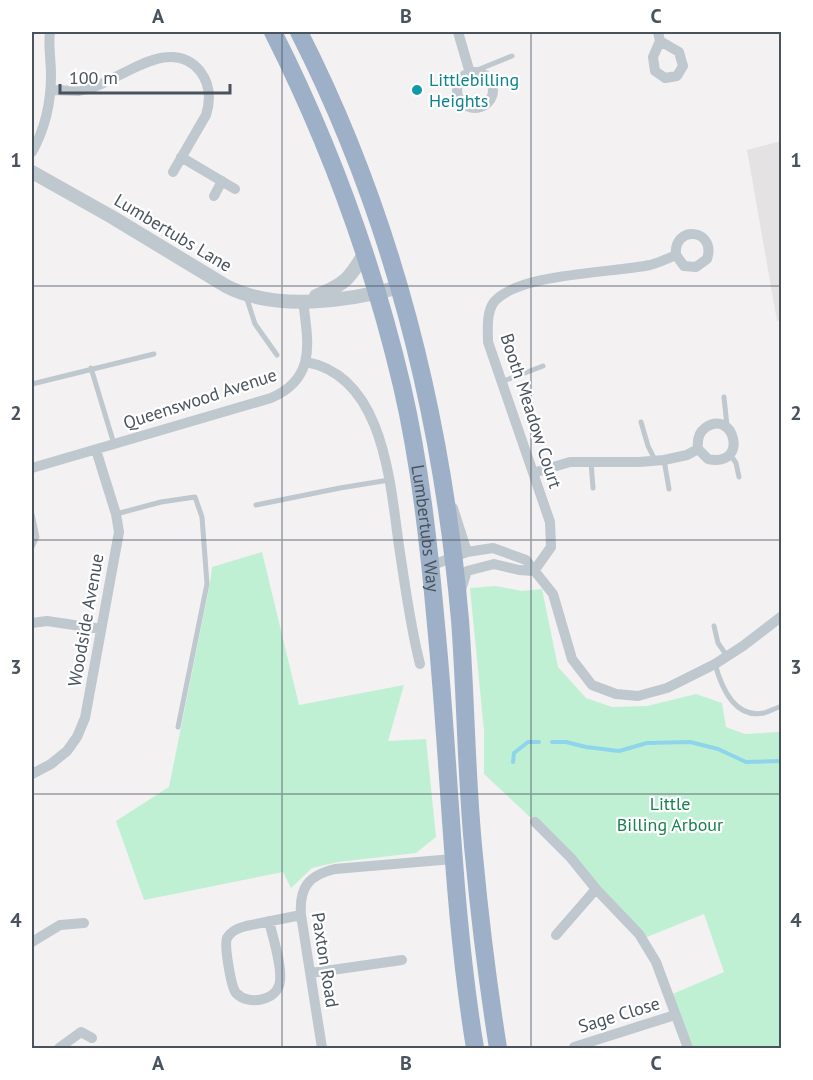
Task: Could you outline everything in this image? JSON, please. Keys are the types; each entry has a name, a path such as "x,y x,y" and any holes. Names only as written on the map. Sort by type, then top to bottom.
{"highway":[{"name":"Lumbertubs Way","path":"273,32 300,84 366,251 403,389 430,566 463,971 475,1048"},
{"name":"Lumbertubs Way","path":"299,32 321,75 366,182 400,287 423,375 459,554 460,619 474,855 498,1048"}],"street":[{"path":"32,152 45,125 51,90 51,32"},
{"path":"458,32 470,72"},
{"path":"51,90 79,91 91,88 163,56 185,60 198,69 203,76 210,99 206,115 173,172"},
{"path":"181,158 236,189"},
{"name":"Lumbertubs Lane","path":"32,172 218,281 246,295 303,301 354,298 400,287"},
{"path":"214,196 222,181"},
{"path":"306,362 308,344 303,301 336,288 350,277 366,251"},
{"name":"Booth Meadow Court","path":"534,571 551,547 550,522 488,342 488,318 494,303 510,289 534,282 651,265 676,255"},
{"name":"Queenswood Avenue","path":"32,468 280,394 295,383 306,362"},
{"name":"Lumbertubs Way","path":"306,362 317,364 336,373 362,403 379,433 389,480 411,628 420,663"},
{"path":"715,424 727,428 733,435 734,442 726,458 715,461 703,456 698,449 698,436 701,430 709,425 715,424"},
{"path":"533,473 570,462 660,460 687,455 698,449"},
{"name":"Woodside Avenue","path":"32,774 60,758 77,736 87,708 119,532 116,514 96,450"},
{"path":"430,566 459,554 493,548 526,560 553,594 572,659 592,685 616,694 638,696 667,688 743,646 782,616"},
{"path":"460,619 462,587 467,571 494,564 534,571"},
{"path":"32,623 47,621 101,629"},
{"path":"535,822 571,858 639,934 656,962 688,1048"},
{"name":"Paxton Road","path":"322,1048 301,915 301,897 306,886 325,872 394,863 453,859"},
{"path":"556,935 596,888"},
{"path":"269,921 280,983 278,989 270,997 246,999 233,989 226,941 229,935 239,928 269,921 301,915"},
{"path":"32,942 60,925 84,923"},
{"path":"311,973 402,960"},
{"name":"Sage Close","path":"574,1047 675,1015"},
{"path":"59,1048 81,1032 92,1038"}],"lane":[{"path":"470,72 512,56"},
{"path":"246,295 255,324 277,355"},
{"path":"32,384 154,354"},
{"path":"501,382 543,366"},
{"path":"91,369 114,444"},
{"path":"724,398 727,428"},
{"path":"642,422 648,446 660,460 669,489"},
{"path":"730,454 736,464 739,477"},
{"path":"591,462 593,488"},
{"path":"256,505 389,480"},
{"path":"116,514 161,502 195,497 202,517 207,584 178,727"},
{"path":"32,514 37,537 32,547"},
{"path":"714,626 718,643 727,656"},
{"path":"715,663 728,696 743,710 763,713 782,706"}],"shaded area":[{"path":"781,141 782,320 777,321 747,150"}],"green space":[{"path":"262,552 299,705 404,685 388,741 426,739 436,837 416,853 338,862 312,868 291,888 283,872 144,900 116,821 169,787 212,567"},
{"name":"Little Billing Arbour","path":"496,586 522,591 542,589 558,667 586,698 612,707 647,706 696,694 722,703 726,727 745,734 781,732 781,1048 689,1048 668,996 724,972 704,914 642,939 561,846 484,774 484,731 470,588"}],"waterway":[{"path":"513,762 514,753 528,742 539,742"},
{"path":"552,742 566,742 619,751 647,743 690,742 718,749 746,762 782,761"}],"place":[{"name":"Littlebilling Heights","path":"417,90"}]}
